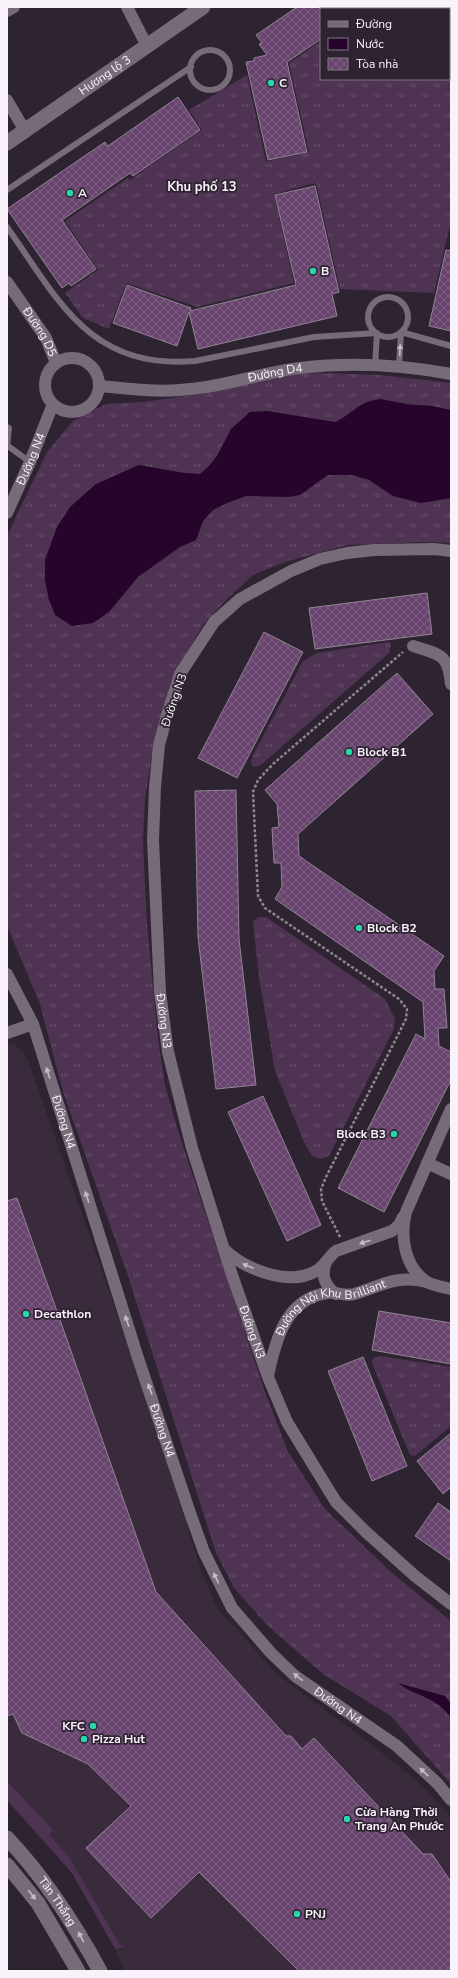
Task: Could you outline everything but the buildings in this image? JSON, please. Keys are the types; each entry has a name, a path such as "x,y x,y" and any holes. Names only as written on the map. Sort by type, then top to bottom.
{"street":[{"path":"7,11 14,7"},
{"path":"127,7 147,46"},
{"name":"Hương lộ 3","path":"7,143 203,7"},
{"path":"7,100 26,130"},
{"name":"Đường D5","path":"7,282 46,338 56,363"},
{"path":"63,359 81,359 95,369 99,377 100,386 98,395 93,403 86,409 78,412 60,410 48,397 45,388 49,370 63,359"},
{"name":"Đường D4","path":"100,386 158,390 190,390 299,368 331,366 399,367 451,374"},
{"name":"Đường N4","path":"7,514 53,404"},
{"name":"Đường N3","path":"451,550 374,550 347,553 320,559 291,571 240,599 214,622 180,674 159,745 154,787 153,848 160,992 168,1052 192,1148 223,1248 268,1377 287,1422 336,1502 366,1532 415,1576 451,1604"},
{"path":"413,646 438,654 445,659 450,668 451,684"},
{"name":"Đường N4","path":"7,974 33,1024 138,1358 190,1513 204,1552 232,1608 270,1653 296,1676 396,1746 438,1784 451,1800"},
{"path":"7,1033 33,1024"},
{"name":"Đường Nội Khu Brilliant","path":"223,1248 245,1266 276,1275 296,1277 307,1275 322,1267 330,1255 336,1251 388,1234 398,1226 406,1212 450,1113"},
{"path":"427,1163 451,1174"},
{"name":"Đường Nội Khu Brilliant","path":"406,1212 402,1226 409,1261 414,1270 428,1282"},
{"path":"388,1234 395,1235 404,1241"},
{"path":"398,1279 406,1271 409,1261"},
{"path":"326,1262 323,1268 324,1280 329,1289 336,1294"},
{"name":"Đường Nội Khu Brilliant","path":"268,1377 274,1344 286,1320 302,1303 310,1298 325,1293 353,1295 398,1279 428,1282 451,1289"},
{"name":"Tân Thắng","path":"7,1838 23,1854 50,1890 77,1929 100,1971"},
{"name":"Tân Thắng","path":"7,1865 38,1902 78,1971"}],"lane":[{"path":"7,190 190,67 197,56 209,50 216,51 226,58 230,72 225,84 214,90 208,90 202,89 192,80 190,67"},
{"path":"7,227 67,312 79,325 92,336 109,346 146,360 164,362 195,361 314,337 377,333 389,337 401,332 451,346"},
{"path":"375,366 377,333 369,323 369,310 377,300 384,297 397,299 406,308 408,321 401,332 399,367"},
{"path":"7,426 9,428 8,447 30,462"}],"path":[{"path":"346,1248 322,1201 321,1190 326,1177 406,1019 407,1009 399,999 265,908 258,896 253,792 258,780 273,764 413,646"}],"shaded area":[{"path":"7,1044 13,1044 23,1051 29,1063 147,1399 201,1570 217,1608 278,1675 371,1744 421,1784 451,1817 451,1971 125,1971 115,1949 72,1873 7,1800"}],"green space":[{"path":"451,38 451,221 434,293 340,289 316,183 274,194 294,283 197,307 126,283 109,329 83,318 65,293 98,270 65,221 128,178 130,180 202,130 189,110 247,75 266,162 309,152 289,63 320,42 320,80 450,80"},
{"path":"323,373 381,375 451,383 451,543 424,542 348,545 285,562 253,575 228,598 203,625 171,681 151,760 145,798 143,842 147,924 158,1039 165,1085 178,1131 265,1392 288,1452 325,1509 391,1572 451,1621 451,1784 391,1716 323,1674 267,1625 234,1588 216,1553 127,1273 63,1092 40,1004 7,926 7,536 47,452 73,421 106,404 143,402 201,394 278,375"},
{"path":"390,642 391,646 389,653 262,764 256,767 251,765 252,757 303,661 317,653"},
{"path":"258,917 266,917 385,999 395,1019 394,1029 329,1156 320,1159 312,1156 304,1142 275,1071 259,977 253,922"},
{"path":"380,1356 451,1367 451,1426 415,1456 410,1455 372,1363 373,1358"},
{"path":"7,1781 53,1830 49,1835 69,1857 120,1945 125,1947 115,1949 72,1873 7,1800"}],"water":[{"path":"381,399 451,410 451,498 421,503 393,496 369,480 352,475 328,475 300,495 288,497 246,496 213,510 203,521 196,540 180,547 138,577 109,612 93,623 72,626 55,615 49,600 45,581 45,560 57,527 70,507 96,484 139,465 184,473 200,474 217,456 231,429 250,412 267,411 335,422 342,419 361,405 373,400"},
{"path":"398,1683 445,1696 451,1704 451,1718 439,1705 433,1701 405,1688"}],"place":[{"name":"C","path":"271,83"},
{"name":"A","path":"70,193"},
{"name":"B","path":"313,271"},
{"name":"Block B1","path":"349,752"},
{"name":"Block B2","path":"359,928"},
{"name":"Block B3","path":"394,1134"},
{"name":"Decathlon","path":"26,1314"},
{"name":"KFC","path":"93,1726"},
{"name":"Pizza Hut","path":"84,1739"},
{"name":"Cừa Hàng Thời Trang An Phước","path":"347,1819"},
{"name":"PNJ","path":"297,1914"}],"district":[{"name":"Khu phố 13","path":"202,186"}]}
